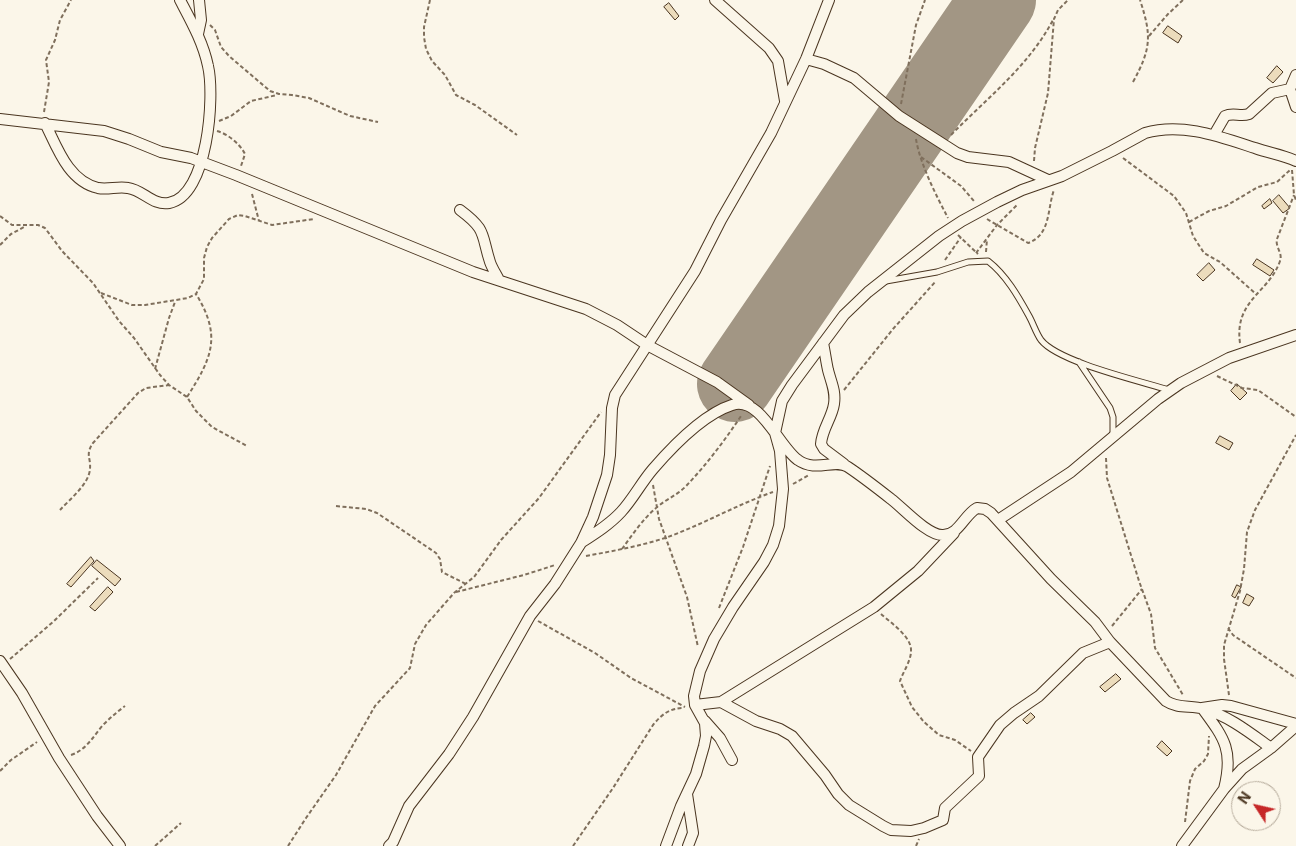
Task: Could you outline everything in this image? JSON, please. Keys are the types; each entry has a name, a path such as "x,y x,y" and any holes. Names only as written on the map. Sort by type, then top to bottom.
{"street":[{"path":"45,123 70,170 88,185 99,188 126,187 136,190 157,202 177,201 184,195 195,180 202,162 207,128 209,75 198,34 180,0"},
{"path":"198,34 201,20 199,0"},
{"path":"715,0 770,48 778,61 786,101"},
{"path":"389,846 393,842 409,806 449,754 473,717 530,616 555,584 581,543 593,517 607,475 610,455 612,408 615,395 695,271 721,220 771,133 806,59 829,0"},
{"path":"806,59 824,64 854,78 899,116 942,144 968,157 1009,162 1048,180"},
{"path":"1296,75 1290,89 1296,107"},
{"path":"1214,135 1225,116 1233,114 1244,116 1249,114 1272,92 1290,89"},
{"path":"0,119 104,131 161,152 202,162 473,272 586,308 647,346 717,382 750,407 798,460 810,466 844,464"},
{"path":"732,760 720,738 710,729 695,705 694,696 700,671 714,638 764,562 773,545 779,526 783,489 780,452 775,433 782,401 806,364 844,315 880,282 953,227 981,210 1022,190 1062,176 1153,130 1179,129 1214,135 1296,161"},
{"path":"460,210 474,221 484,235 490,263 499,280"},
{"path":"998,520 1071,472 1171,391 1207,369 1242,353 1296,335"},
{"path":"823,343 829,372 834,384 834,402 820,444 824,449 891,498 934,534 945,535 956,530"},
{"path":"581,543 622,512 652,470 675,446 716,412 733,404 743,404 750,407"},
{"path":"695,705 721,702 874,607 918,571 956,530 967,515 977,508 985,509 998,520 1028,554 1095,622 1166,701 1177,706 1202,708 1222,705 1231,706 1296,725 1271,748 1242,769 1224,788 1182,846"},
{"path":"721,702 756,721 780,729 792,736 849,805 891,830 911,831 943,820 945,808 979,776 978,757 1000,726 1039,696 1083,653 1108,638"},
{"path":"1,663 22,693 58,758 97,816 120,846"},
{"path":"1202,708 1216,726 1227,751 1229,764 1224,788"},
{"path":"1202,708 1242,727 1271,748"},
{"path":"1270,716 1296,717"},
{"path":"666,846 686,794 696,774 706,736 703,718"},
{"path":"686,794 693,833 688,846"}],"lane":[{"path":"880,282 938,272 968,262 988,261 1009,282 1029,315 1040,339 1051,348 1079,362 1171,391"},
{"path":"1079,362 1110,408 1113,417 1110,440"}],"path":[{"path":"45,123 44,108 49,82 46,60 55,40 60,20 71,0"},
{"path":"430,0 424,27 424,37 426,50 432,61 445,75 456,96 475,105 517,135"},
{"path":"899,116 916,25 925,0"},
{"path":"942,144 1000,89 1025,62 1038,46 1058,10 1068,0"},
{"path":"1133,82 1143,65 1148,50 1149,36 1140,0"},
{"path":"1149,36 1183,0"},
{"path":"1037,176 1034,161 1035,148 1048,93 1054,18"},
{"path":"201,20 212,27 221,47 229,56 259,82 279,94"},
{"path":"207,128 231,116 251,101 279,94 309,98 350,116 378,122"},
{"path":"915,126 917,148 939,199 960,238 976,252"},
{"path":"207,128 223,133 242,149 245,154 236,175"},
{"path":"1112,151 1174,196 1186,213 1193,236 1204,253 1220,262 1256,294"},
{"path":"921,157 962,186 981,210"},
{"path":"1189,222 1209,211 1226,206 1258,188 1277,182 1292,168 1296,200"},
{"path":"997,225 1021,240 1028,243 1034,241 1042,233 1051,198 1062,176"},
{"path":"249,180 260,221"},
{"path":"1242,353 1238,329 1243,315 1280,260 1280,253 1276,244 1277,239 1294,195"},
{"path":"968,262 997,225 1020,202"},
{"path":"101,292 132,305 188,298 196,294 204,279 204,258 207,248 221,226 229,219 238,215 272,225 334,215"},
{"path":"0,216 12,226 38,225 45,228 62,251 101,292 119,321 169,385 187,397 196,412 212,427 247,446"},
{"path":"0,245 12,234 28,225"},
{"path":"938,272 963,233"},
{"path":"986,253 987,238"},
{"path":"834,402 893,329 946,270"},
{"path":"187,397 211,351 212,336 210,322 205,308 196,294"},
{"path":"156,370 175,301"},
{"path":"1207,369 1224,381 1242,388 1258,390 1296,418"},
{"path":"60,510 88,476 90,469 88,450 92,442 138,393 146,388 169,385"},
{"path":"288,846 336,775 375,706 410,668 415,644 421,634 454,593 474,577 501,540 539,498 615,395"},
{"path":"622,549 641,523 656,507 678,494 687,485 750,407"},
{"path":"1231,706 1224,659 1224,645 1240,591 1247,532 1254,510 1296,435"},
{"path":"1110,440 1107,478 1153,624 1155,648 1182,694 1202,708"},
{"path":"718,613 761,496 771,462"},
{"path":"454,593 524,575 570,560 665,538 761,496 783,489 824,466"},
{"path":"652,470 656,507 694,623 700,671"},
{"path":"336,506 366,509 377,513 430,548 440,559 442,572 466,584"},
{"path":"1,663 18,653 98,578"},
{"path":"1108,638 1142,589"},
{"path":"874,607 906,637 910,645 912,652 900,681 912,707 934,732 961,744 978,757"},
{"path":"530,616 595,653 647,687 688,708 669,710 653,724 624,772 573,846"},
{"path":"1228,628 1233,635 1296,678"},
{"path":"58,758 78,753 91,742 102,726 125,706"},
{"path":"1185,825 1190,780 1195,770 1208,754 1210,719"},
{"path":"0,771 10,760 45,736"},
{"path":"155,846 182,823"}],"building":[{"path":"669,3 679,16 675,20 664,7"},
{"path":"1168,26 1182,36 1178,43 1163,33"},
{"path":"1277,66 1283,72 1273,83 1267,78"},
{"path":"1279,195 1290,208 1283,213 1273,201"},
{"path":"1270,199 1272,203 1264,209 1262,206"},
{"path":"1257,259 1274,270 1270,276 1253,265"},
{"path":"1209,263 1215,270 1203,281 1197,275"},
{"path":"1237,384 1247,393 1240,400 1231,391"},
{"path":"1220,436 1233,443 1229,450 1216,443"},
{"path":"91,557 94,561 71,587 67,584"},
{"path":"97,560 121,579 115,586 92,566"},
{"path":"1237,585 1241,587 1235,598 1232,596"},
{"path":"108,587 113,592 95,611 90,607"},
{"path":"1247,594 1254,598 1249,606 1243,603"},
{"path":"1116,674 1121,679 1105,692 1100,687"},
{"path":"1031,713 1035,717 1027,724 1023,720"},
{"path":"1162,741 1172,751 1167,756 1157,747"}],"runway":[{"path":"735,384 998,0"}]}
